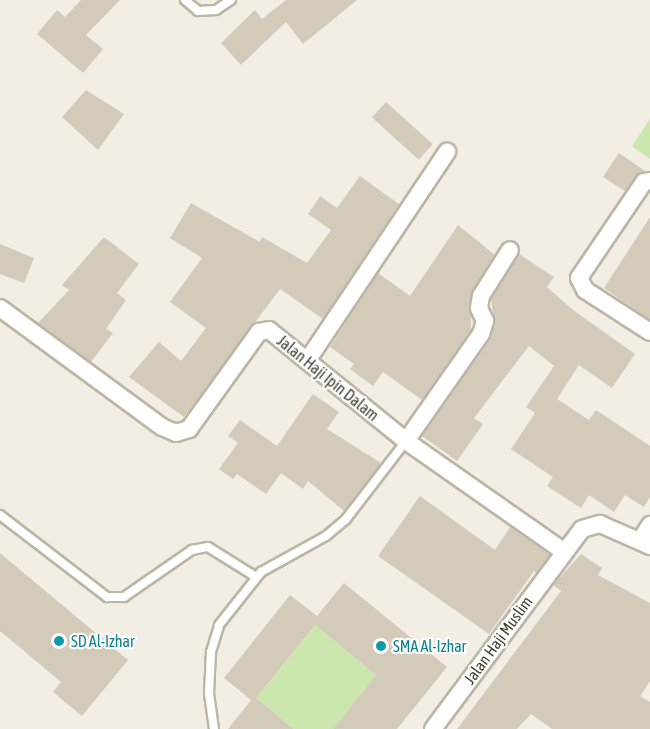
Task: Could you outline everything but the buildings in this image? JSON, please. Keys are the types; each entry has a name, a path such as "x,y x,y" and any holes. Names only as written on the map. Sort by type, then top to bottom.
{"street":[{"path":"307,361 447,152"},
{"path":"650,181 644,182 579,278 585,290 650,332"},
{"path":"406,441 481,334 485,321 479,308 480,296 510,250"},
{"name":"Jalan Haji Ipin Dalam","path":"0,308 162,427 176,433 189,429 259,332 269,330 406,441 563,551"},
{"name":"Jalan Haji Muslim","path":"433,729 563,551 582,529 591,524 600,524 645,543"},
{"path":"645,543 650,525"}],"lane":[{"path":"184,0 198,11 216,10 231,0"},
{"path":"214,729 209,693 211,652 219,625 256,577 277,560 337,528 406,441"},
{"path":"0,515 107,597 124,597 192,550 208,547 256,577"}],"green space":[{"path":"650,119 650,159 632,146"},
{"path":"315,625 376,675 333,729 294,729 256,698"}],"place":[{"name":"SD Al-Izhar","path":"59,641"},
{"name":"SMA Al-Izhar","path":"381,646"}]}
